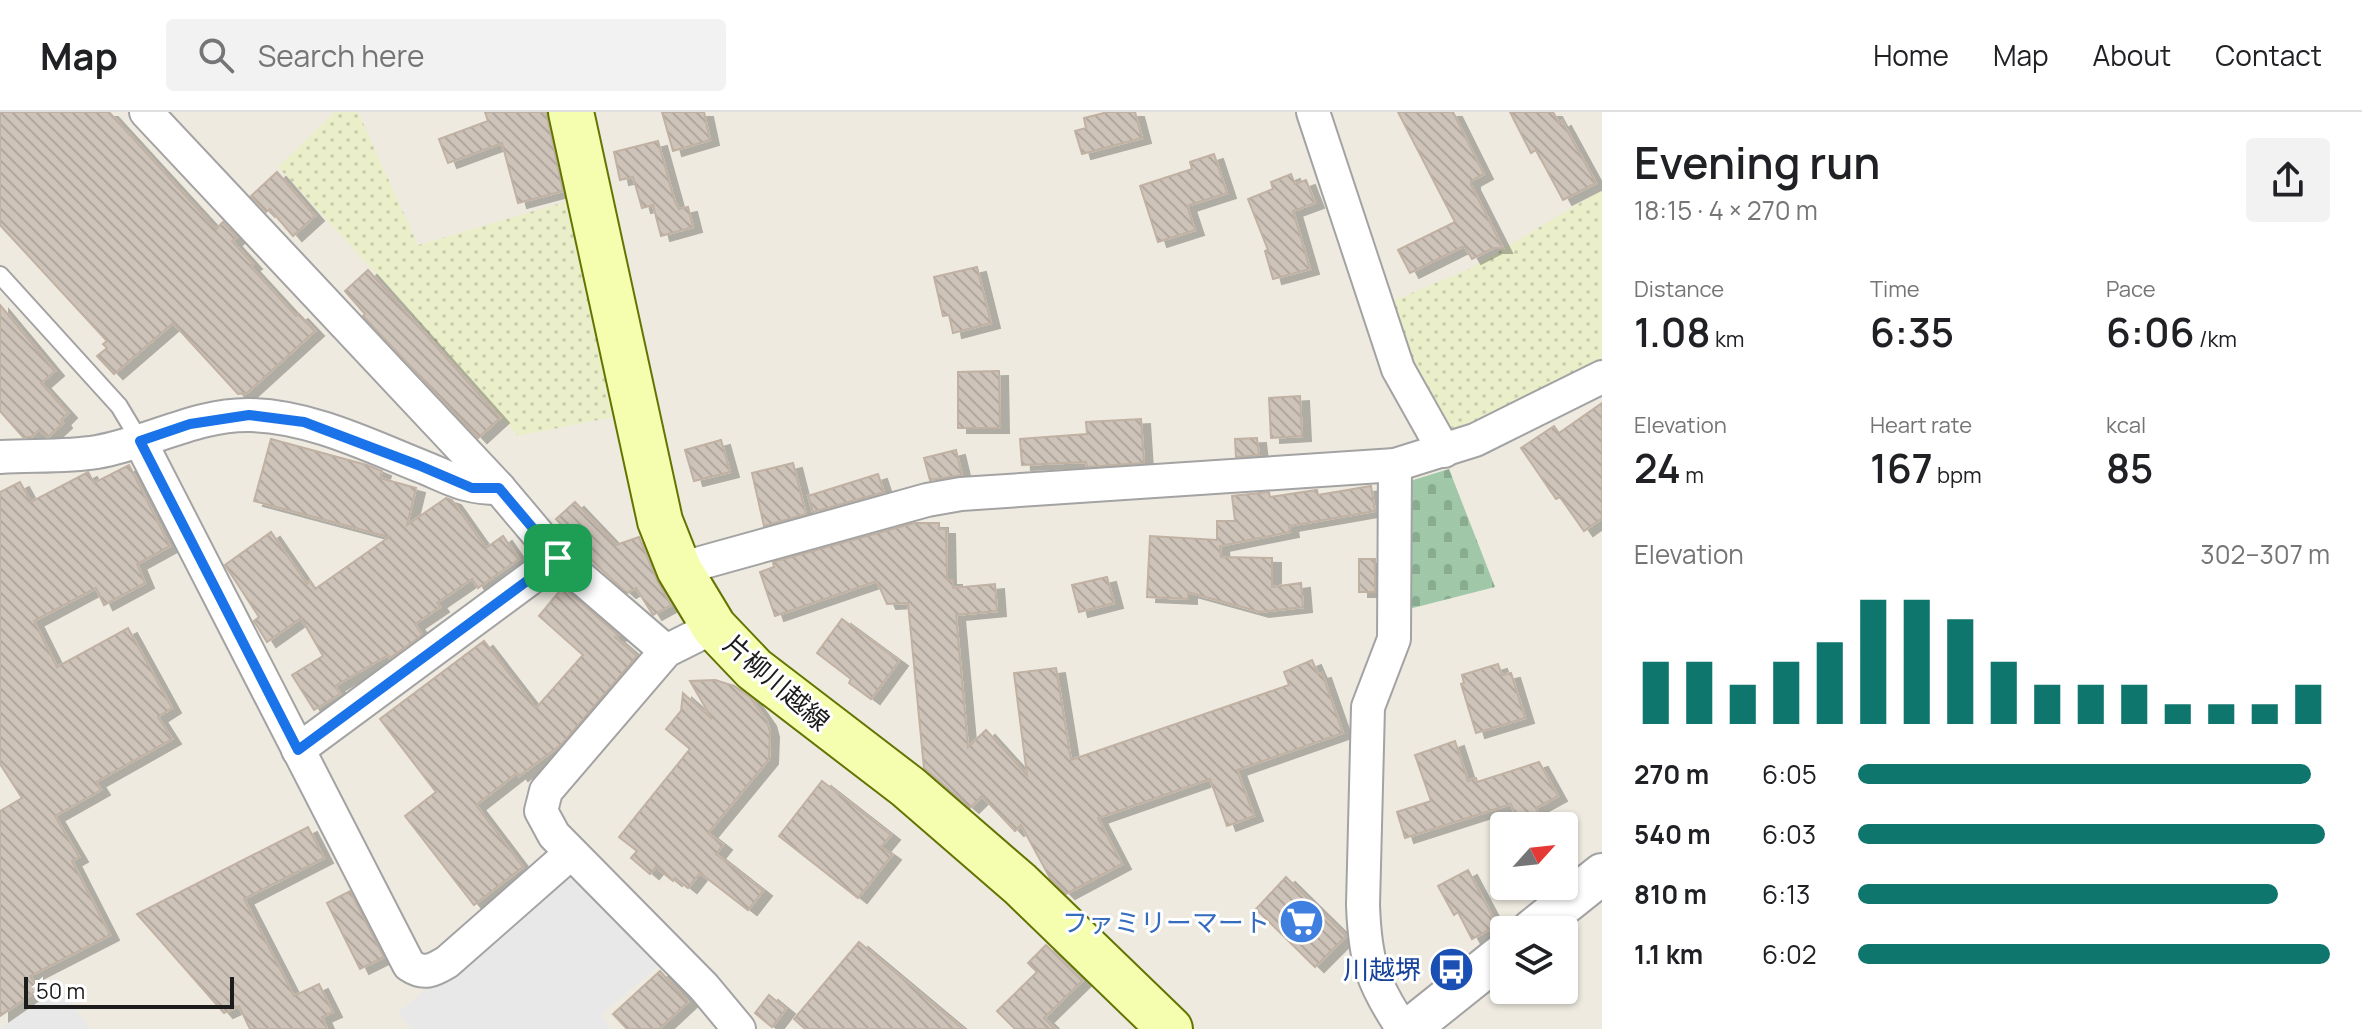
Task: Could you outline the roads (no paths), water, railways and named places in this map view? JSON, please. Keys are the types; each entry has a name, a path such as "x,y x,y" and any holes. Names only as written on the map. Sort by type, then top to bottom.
{"main road":[{"name":"片柳川越線","path":"571,112 660,521 679,569 714,627 754,669 908,787 1020,884 1170,1029"}],"street":[{"path":"146,112 499,488 558,558 666,651"},
{"path":"1313,112 1398,369 1444,451"},
{"path":"679,569 927,500 961,494 1395,465 1475,440 1602,377"},
{"path":"0,457 95,452 190,424 249,415 304,422 472,488 499,488"},
{"path":"140,441 400,953 409,965 419,972 433,971 447,962 571,853"},
{"path":"1395,465 1394,639 1368,707 1363,905 1369,967 1383,999 1403,1029"},
{"path":"298,750 558,558"},
{"path":"714,627 666,651 546,791 541,811 554,835 704,987 739,1029"},
{"path":"1550,916 1602,874"},
{"path":"1409,1029 1490,964"}],"lane":[{"path":"0,275 119,406 140,441"}],"place":[{"name":"ファミリーマート","path":"1301,922"},
{"name":"川越堺","path":"1452,969"}]}
